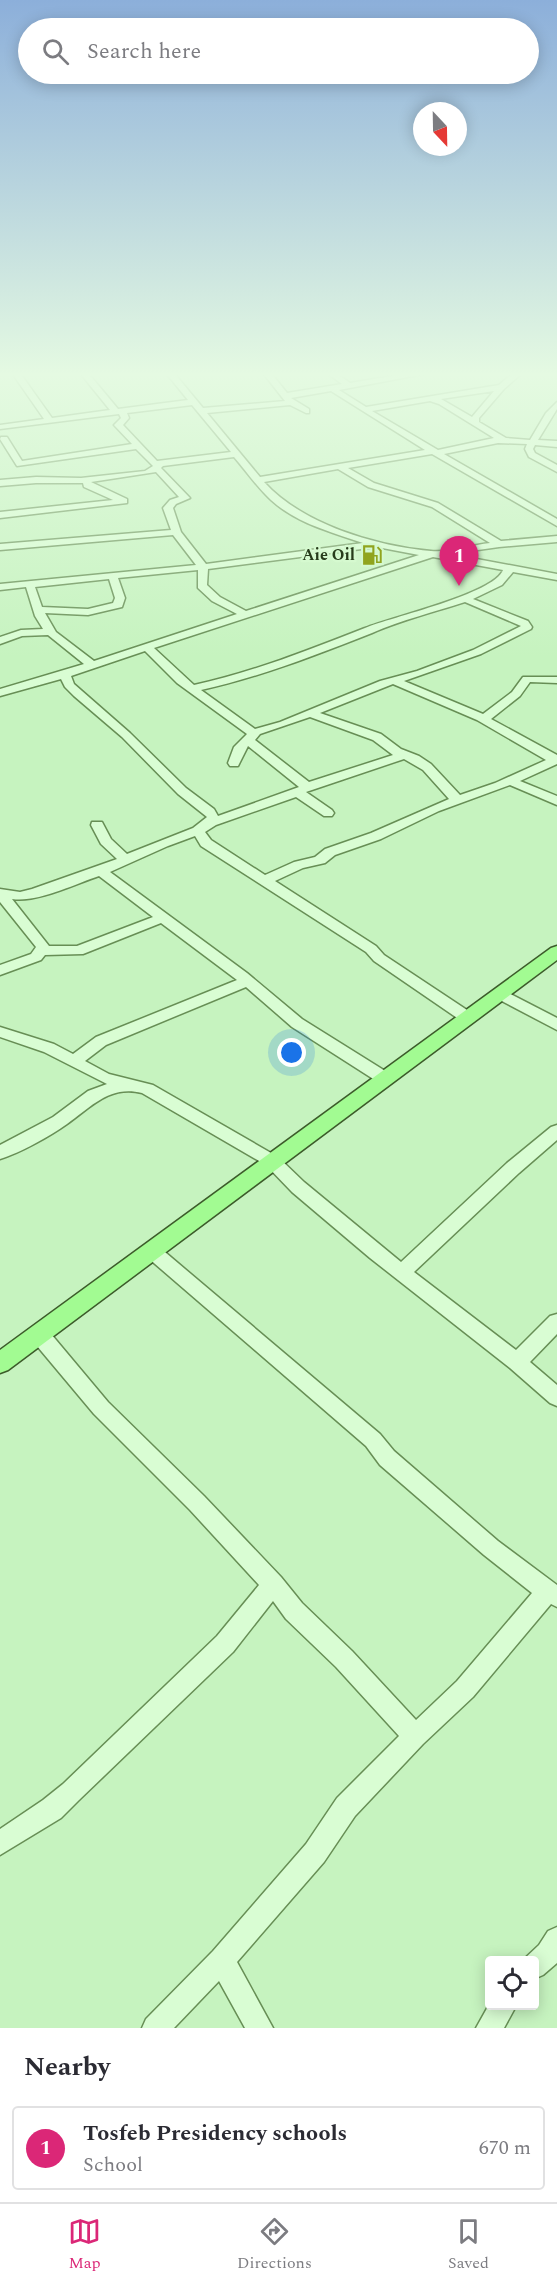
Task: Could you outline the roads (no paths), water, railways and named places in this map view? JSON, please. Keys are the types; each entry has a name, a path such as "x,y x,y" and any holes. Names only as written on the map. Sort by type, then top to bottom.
{"main road":[{"path":"0,1363 557,952"}],"street":[{"path":"0,483 36,480 87,481 146,473 157,468"},
{"path":"159,468 185,498 173,502 168,508 176,532 203,567 202,585 207,592 246,615"},
{"path":"248,468 274,498 296,514 328,528 377,544 428,555 557,577"},
{"path":"258,480 336,468"},
{"path":"341,468 371,485 435,505 499,544"},
{"path":"463,468 557,523"},
{"path":"0,515 124,501 87,485 87,481"},
{"path":"0,547 176,532"},
{"path":"0,693 148,648 428,555 499,544 557,539"},
{"path":"0,587 203,567 377,544"},
{"path":"192,689 236,679 341,643 369,630 465,599 498,583 506,576 509,568"},
{"path":"40,610 88,612 118,605 120,598 113,577"},
{"path":"29,584 41,618 51,632 92,665"},
{"path":"234,763 240,747 251,737 393,680 422,673 477,652 527,627 525,623 465,599"},
{"path":"0,641 21,633 51,632"},
{"path":"148,648 192,689 251,737 328,813"},
{"path":"66,674 69,685 78,694 126,735 182,790 210,812 213,817 211,822"},
{"path":"484,719 516,694 527,679 557,680"},
{"path":"393,680 484,719 556,759"},
{"path":"308,713 371,734 427,767 458,801"},
{"path":"6,896 35,893 103,870 124,859 198,831 211,822 405,755"},
{"path":"264,881 299,865 320,860 330,852 511,781 556,759"},
{"path":"511,781 557,801"},
{"path":"97,825 106,841 124,859"},
{"path":"198,831 206,843 371,949 379,958 468,1018"},
{"path":"103,870 104,874 247,981 297,1023 384,1078"},
{"path":"0,970 36,957 42,950 41,942 6,896"},
{"path":"42,950 68,953 78,951 162,918"},
{"path":"74,1062 101,1041 247,981"},
{"path":"501,994 557,1025"},
{"path":"4,1038 32,1041 104,1078 130,1083 169,1100 272,1161 298,1187 401,1273 517,1362 557,1397"},
{"path":"0,1153 59,1121 94,1095 130,1083"},
{"path":"401,1273 513,1168 557,1131"},
{"path":"153,1252 373,1440 387,1458 491,1548 552,1594 465,1689 415,1736 346,1807 315,1853 222,1960 155,2028"},
{"path":"517,1362 557,1322"},
{"path":"39,1334 101,1408 197,1503 273,1584 294,1611 358,1674 415,1736"},
{"path":"0,1843 52,1809 225,1644 273,1584"},
{"path":"539,1962 548,1954 557,1940"},
{"path":"222,1960 260,2028"},
{"path":"489,2028 500,2010"}],"place":[{"name":"Aie Oil","path":"372,555"},
{"name":"Tosfeb Presidency schools","path":"459,586"}]}
